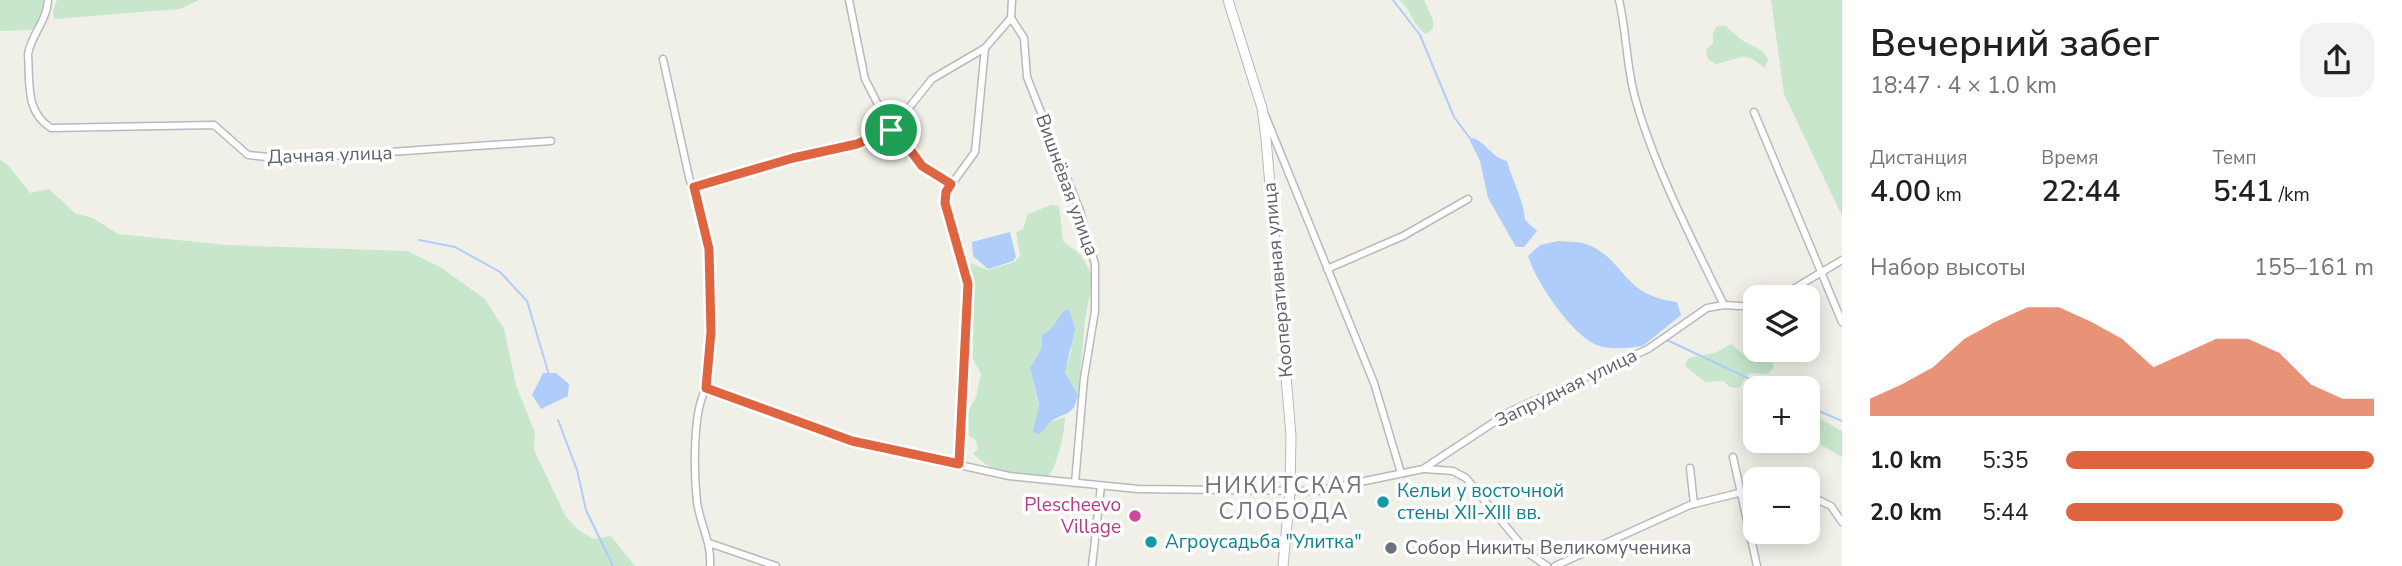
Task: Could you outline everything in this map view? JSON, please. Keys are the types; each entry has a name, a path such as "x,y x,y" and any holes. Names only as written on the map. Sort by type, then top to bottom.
{"street":[{"name":"Дачная улица","path":"48,0 44,21 29,46 28,54 31,106 35,115 51,128 214,125 248,155 286,159 551,141"},
{"path":"849,0 865,79 892,129 922,166 951,184"},
{"path":"694,187 793,158 857,144 892,129 932,79 985,48 1011,18 1012,0"},
{"name":"Кооперативная улица","path":"1228,0 1262,108 1291,436 1290,492 1283,566"},
{"path":"1619,0 1626,63 1636,104 1696,249 1724,304 1743,306"},
{"name":"Вишнёвая улица","path":"1011,18 1024,38 1027,77 1080,211 1095,264 1095,311 1084,378 1075,483"},
{"path":"959,464 968,284 945,203 946,192 975,152 985,48"},
{"path":"663,59 689,177 694,187 709,249 711,332 706,388 701,395 697,426 696,476 697,503 709,543 710,566"},
{"path":"1262,108 1374,383 1401,473"},
{"path":"1754,112 1842,322"},
{"path":"1327,269 1403,236 1468,200"},
{"path":"1800,285 1842,260"},
{"name":"Запрудная улица","path":"706,388 852,441 1009,476 1138,489 1317,491 1423,469 1511,411 1648,349 1707,308 1724,304"},
{"path":"1733,457 1757,566"},
{"path":"1690,468 1694,504"},
{"path":"1423,469 1441,469 1466,478 1528,553 1547,566"},
{"path":"1092,566 1101,486"},
{"path":"1555,566 1694,504 1743,491"},
{"path":"1820,500 1832,506 1842,522"},
{"path":"709,543 776,566"}],"green space":[{"path":"0,0 46,0 45,11 32,30 0,31"},
{"path":"57,0 199,0 180,9 54,19 53,10"},
{"path":"1399,0 1424,0 1433,20 1433,29 1426,34 1421,30"},
{"path":"1771,0 1842,0 1842,216 1784,94"},
{"path":"1717,26 1726,26 1740,39 1764,52 1768,60 1765,68 1751,58 1742,57 1716,64 1708,59 1706,50 1713,43 1713,33"},
{"path":"0,160 8,165 30,193 49,189 75,213 93,218 118,234 227,245 407,251 440,267 485,299 504,329 516,385 535,433 534,450 565,515 577,529 593,539 611,536 635,566 0,566"},
{"path":"1051,205 1059,206 1063,241 1082,256 1093,278 1085,320 1078,395 1065,371 1072,349 1052,328 1042,335 1042,347 1030,368 1039,409 1050,422 1065,417 1057,459 1046,478 992,469 973,454 978,448 976,440 969,436 968,411 976,397 981,374 973,359 974,293 968,269 971,263 987,270 1015,262 1020,256 1016,232 1023,229 1028,214"},
{"path":"1731,344 1743,354 1743,362 1772,362 1774,368 1767,374 1749,373 1743,376 1739,388 1730,387 1723,381 1705,382 1685,366 1688,358 1715,353"},
{"path":"1820,419 1842,431 1842,457 1820,443"}],"water":[{"path":"1473,138 1507,161 1525,220 1537,231 1524,247 1516,247 1488,198 1480,161 1470,141"},
{"path":"1010,232 1016,257 1013,261 988,269 973,256 972,242"},
{"path":"1558,241 1583,243 1603,253 1645,293 1677,302 1681,315 1643,346 1610,348 1589,341 1567,320 1547,294 1528,256 1540,245"},
{"path":"1064,310 1069,310 1075,329 1065,372 1078,395 1071,411 1050,422 1038,434 1033,432 1039,405 1030,368 1042,347 1042,335 1052,328"},
{"path":"543,373 556,373 569,384 568,396 541,409 532,395"}],"waterway":[{"path":"1393,0 1420,35 1454,117 1472,141"},
{"path":"419,240 455,247 500,272 527,301 549,375"},
{"path":"1667,340 1744,376"},
{"path":"1820,411 1842,421"},
{"path":"558,420 577,470 586,510 613,566"}],"place":[{"name":"Кельи у восточной стены XII-XIII вв.","path":"1383,502"},
{"name":"Plescheevo Village","path":"1135,516"},
{"name":"Агроусадьба \"Улитка\"","path":"1151,542"},
{"name":"Собор Никиты Великомученика","path":"1391,548"}],"district":[{"name":"НИКИТСКАЯ СЛОБОДА","path":"1284,498"}],"route":[{"path":"894,128 922,166 951,184 946,192 945,203 968,284 967,347 959,464 852,441 809,428 725,393 706,388 711,332 709,249 694,187 793,158 857,144 891,130 894,128"}]}
